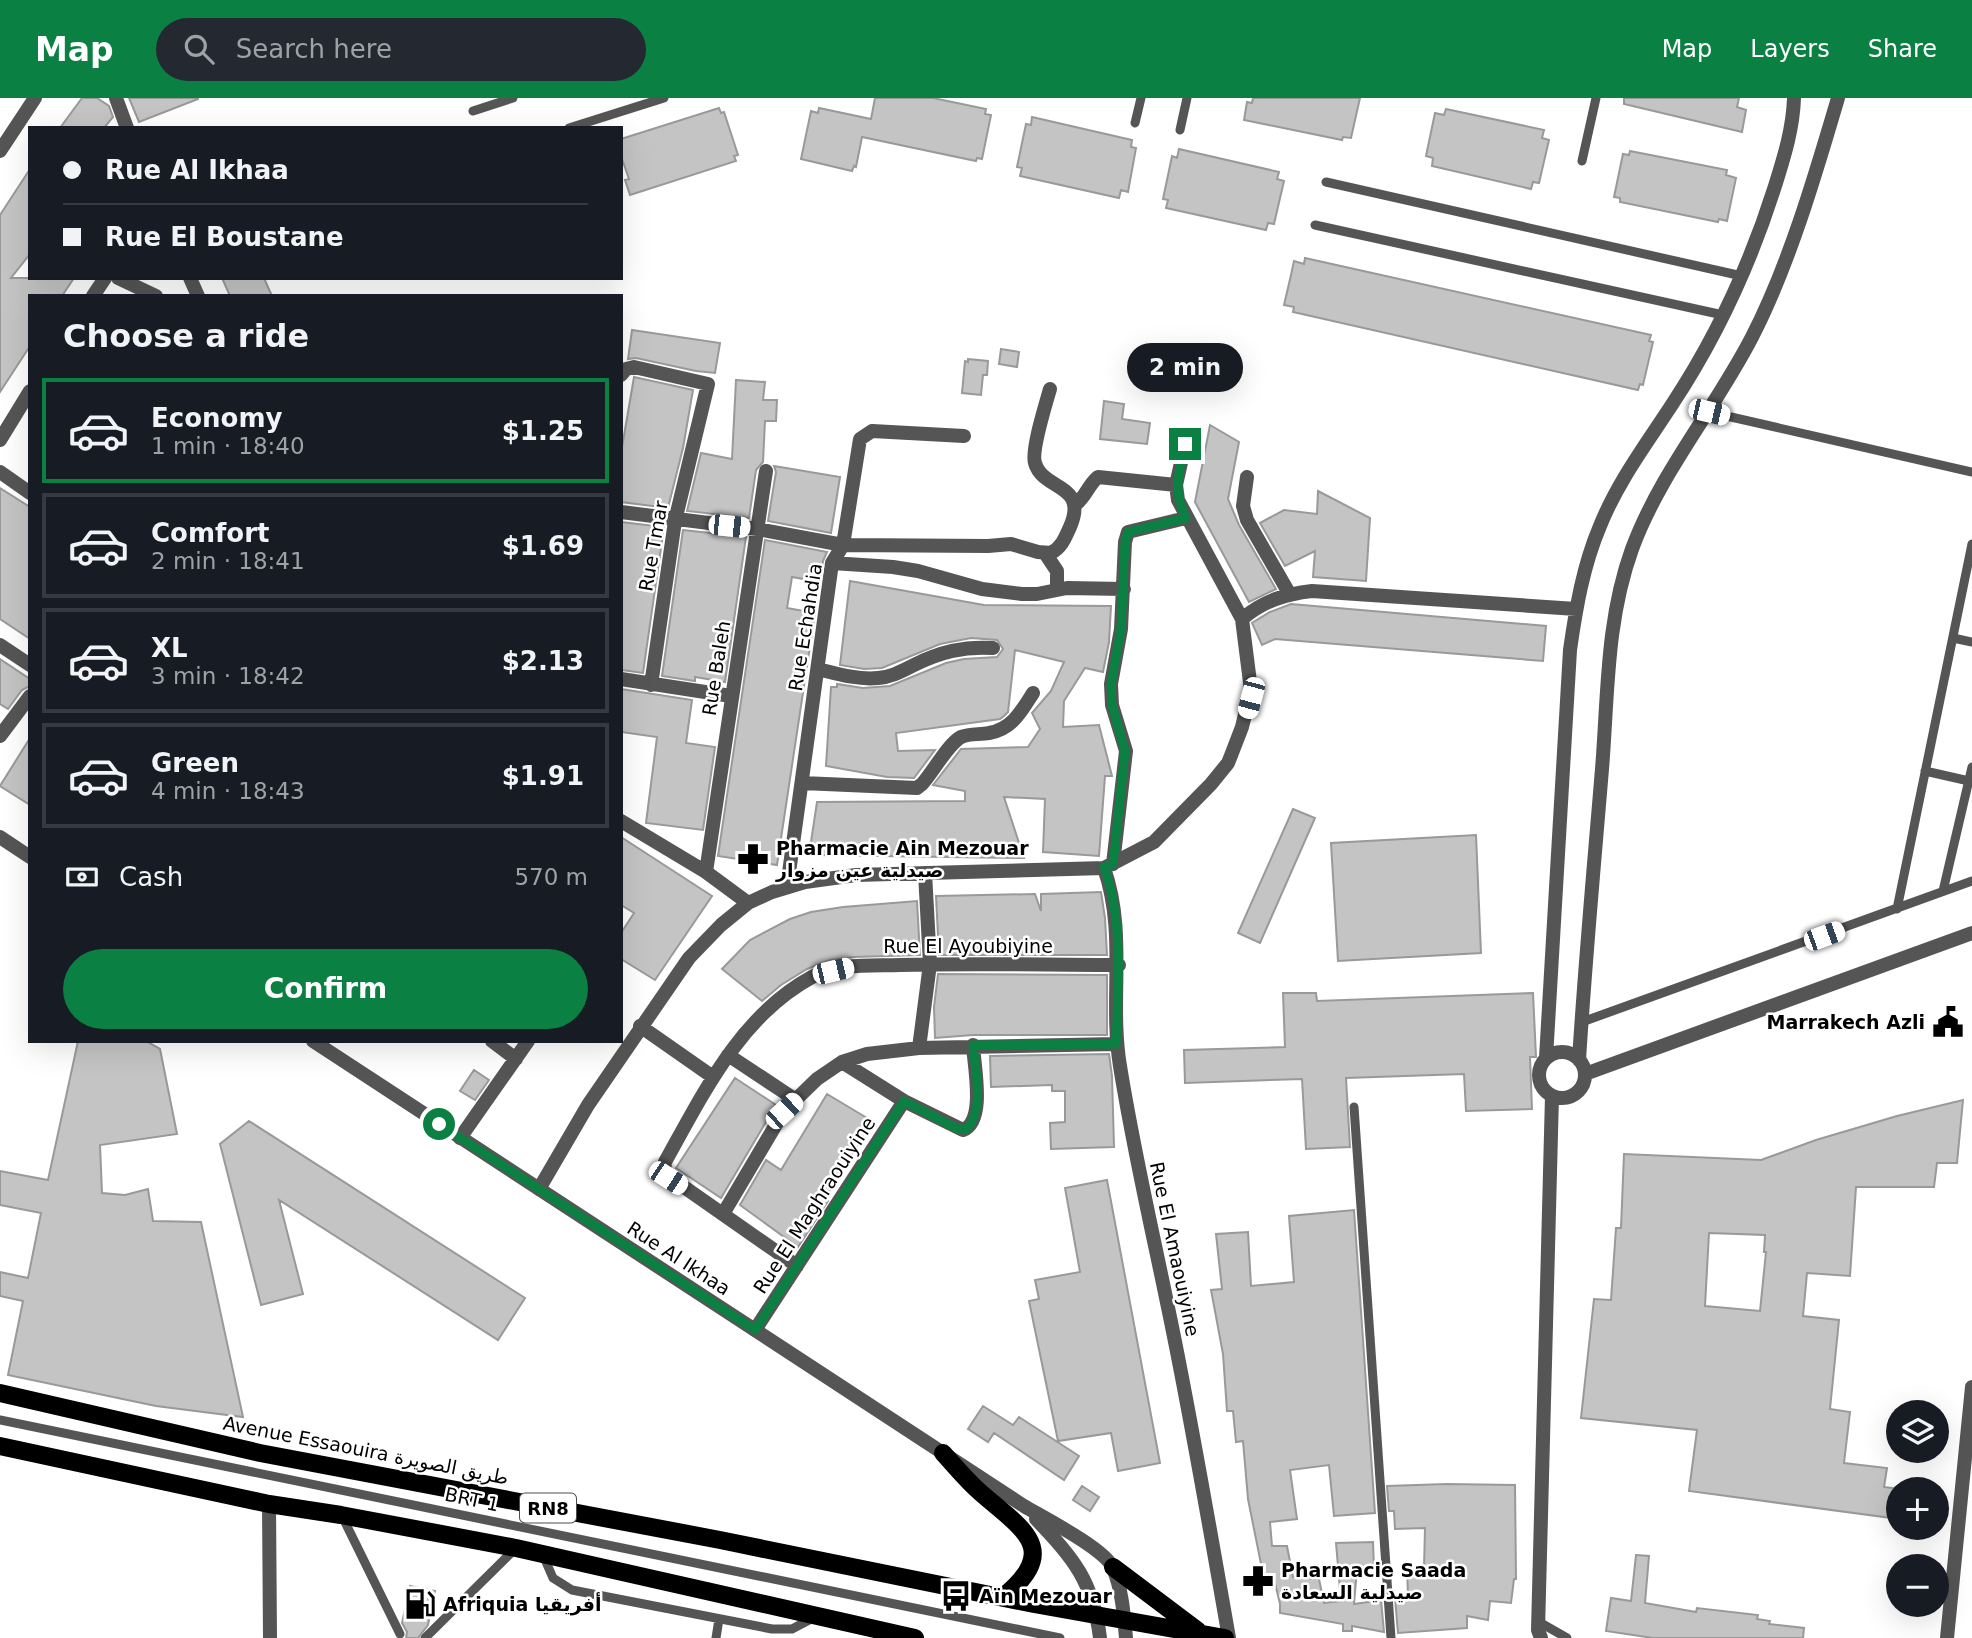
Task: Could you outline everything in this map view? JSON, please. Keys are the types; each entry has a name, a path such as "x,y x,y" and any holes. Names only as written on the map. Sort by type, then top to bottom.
{"main road":[{"name":"Avenue Essaouira طريق الصويرة","path":"0,1392 260,1452 1097,1615"},
{"name":"RN8","path":"0,1446 270,1504 516,1548 915,1638"},
{"path":"943,1453 978,1490 1029,1535 1033,1549 1032,1563 1025,1576 1003,1597"},
{"path":"1113,1567 1201,1633"},
{"name":"RN8","path":"1097,1615 1125,1629 1201,1633 1227,1638"}],"street":[{"path":"0,152 35,98"},
{"path":"116,98 126,126"},
{"path":"1538,1632 1552,1096 1540,1082 1539,1074 1546,1058 1570,650 1576,609 1588,558 1614,496 1696,366 1742,276 1767,212 1786,152 1794,98"},
{"path":"1579,1060 1605,732 1607,666 1617,604 1632,549 1646,519 1753,335 1769,300 1803,208 1838,98"},
{"path":"122,280 152,294"},
{"name":"Rue Tmar","path":"623,373 634,367 708,384 675,521 651,685"},
{"path":"623,512 675,521 757,529 843,545 1011,544 1051,553 1061,545 1072,523 1075,505 1071,496 1040,471 1035,463 1050,388"},
{"path":"0,440 28,394"},
{"name":"Rue Echahdia","path":"787,887 832,563 843,545 860,439 872,431 964,436"},
{"path":"539,1189 588,1105 640,1026 696,949 748,903 805,882 856,875 1108,866 1154,842 1216,779 1228,763 1251,698 1242,620 1178,500 1176,485 1185,444"},
{"name":"Rue Baleh","path":"706,872 766,471"},
{"path":"0,472 28,492"},
{"path":"1075,505 1098,477 1176,485"},
{"path":"1247,477 1243,506 1247,520 1289,593"},
{"path":"1108,866 1125,751 1112,705 1111,684 1121,629 1125,542 1128,532 1186,518"},
{"path":"1045,553 1057,571 1056,590"},
{"path":"832,563 848,562 906,569 1001,592 1037,594 1056,590 1124,589"},
{"path":"1242,620 1269,601 1289,593 1312,591 1576,609"},
{"path":"0,645 28,664"},
{"path":"818,669 849,677 879,678 901,673 948,650 993,648"},
{"path":"623,679 731,696"},
{"path":"802,783 834,782 917,788 954,742 962,736 1006,728 1012,724 1033,693"},
{"path":"0,736 28,698"},
{"path":"623,822 706,872 748,903"},
{"path":"0,837 28,856"},
{"name":"Rue El Amaouiyine","path":"1108,866 1119,965 1116,1044 1128,1117 1179,1361 1227,1638"},
{"path":"919,1048 930,964 925,873"},
{"path":"1585,1074 1972,933"},
{"name":"Rue El Ayoubiyine","path":"797,1266 668,1178 663,1167 713,1076 756,1020 785,994 814,975 851,967 930,964 1119,965"},
{"path":"640,1026 713,1076"},
{"name":"Rue Al Ikhaa","path":"316,1043 1024,1506 1100,1552 1113,1567"},
{"path":"495,1043 516,1059"},
{"path":"460,1138 527,1043"},
{"path":"723,1213 784,1111 817,1079 842,1062 867,1054 919,1048 1116,1044"},
{"path":"842,1062 904,1101 958,1129 967,1129 975,1117 977,1105 973,1045"},
{"path":"1546,1058 1554,1053 1572,1054 1579,1060 1585,1074 1583,1085 1577,1092 1569,1097 1552,1096"},
{"path":"728,1055 796,1100"},
{"name":"Rue El Maghraouiyine","path":"755,1330 904,1101"},
{"path":"1947,1638 1972,1387"},
{"path":"270,1504 270,1638"},
{"name":"Rue Al Ikhaa","path":"1024,1506 1066,1550 1083,1575 1097,1615 1100,1638"},
{"path":"1113,1567 1125,1629"}],"lane":[{"path":"473,111 513,98"},
{"path":"575,126 664,98"},
{"path":"1135,123 1141,98"},
{"path":"1180,130 1187,98"},
{"path":"1582,161 1596,98"},
{"path":"1326,182 1742,276"},
{"path":"1315,225 1723,315"},
{"path":"1709,412 1972,472"},
{"path":"1897,909 1972,544"},
{"path":"1953,638 1972,642"},
{"path":"1943,891 1972,767"},
{"path":"1925,771 1969,781"},
{"path":"1582,1022 1972,881"},
{"path":"1354,1107 1391,1638"},
{"name":"BRT 1","path":"0,1420 1060,1638"},
{"path":"341,1515 400,1634"},
{"path":"425,1638 516,1548"},
{"path":"543,1555 552,1578 572,1590 782,1630 799,1627 817,1615"},
{"path":"716,1638 719,1619"},
{"path":"1538,1632 1567,1638"}],"building":[{"path":"82,98 97,98 109,106 113,117 106,126 61,126"},
{"path":"129,98 198,98 198,99 139,122"},
{"path":"875,98 933,98 986,109 985,114 991,115 982,159 977,158 976,161 862,137 856,167 854,166 852,171 801,159 811,111 818,113 819,108 871,119"},
{"path":"1253,98 1360,98 1351,138 1343,137 1342,140 1244,120 1247,102 1252,103"},
{"path":"1624,98 1739,98 1737,107 1746,110 1742,132 1624,104"},
{"path":"719,108 721,113 724,112 738,155 734,156 736,161 630,195 625,180 629,179 623,162 623,138"},
{"path":"1446,109 1544,130 1542,138 1549,140 1539,183 1533,182 1531,189 1432,166 1433,158 1426,156 1435,113 1444,115"},
{"path":"1032,117 1132,140 1131,147 1136,148 1128,192 1121,190 1119,198 1020,176 1022,168 1017,167 1026,124 1031,125"},
{"path":"1179,149 1279,172 1277,179 1284,181 1274,224 1268,223 1266,230 1166,208 1168,200 1163,199 1172,156 1177,158"},
{"path":"1630,151 1727,170 1726,175 1736,178 1727,221 1719,219 1718,222 1620,202 1620,198 1614,197 1623,154 1629,155"},
{"path":"28,172 28,257 11,278 73,280 63,294 28,294 28,349 0,392 0,215"},
{"path":"1305,258 1651,335 1649,341 1653,342 1643,385 1640,384 1638,390 1293,312 1294,307 1284,305 1294,261 1304,264"},
{"path":"223,280 265,280 271,294 229,294"},
{"path":"632,330 720,343 715,373 636,358 628,359"},
{"path":"1001,349 1019,352 1017,367 999,364"},
{"path":"968,359 988,361 981,395 962,393 965,361 968,362"},
{"path":"634,377 693,390 683,448 668,508 623,502 623,441"},
{"path":"736,380 765,382 763,400 777,400 776,421 765,421 763,462 756,470 749,518 687,511 701,453 732,459"},
{"path":"1104,401 1124,404 1122,419 1150,423 1147,444 1100,439"},
{"path":"1210,425 1239,442 1228,499 1239,525 1276,589 1249,602 1195,502"},
{"path":"774,466 840,477 831,533 768,521 776,472"},
{"path":"0,488 28,506 28,638 0,619"},
{"path":"1318,491 1370,518 1366,581 1313,577 1315,551 1285,566 1260,523 1284,510 1317,514"},
{"path":"623,522 664,527 643,673 623,670"},
{"path":"683,530 746,537 725,682 695,677 695,681 662,676"},
{"path":"765,540 827,552 820,582 792,577 787,608 815,613 777,865 718,856"},
{"path":"850,581 984,605 1111,606 1109,642 1103,672 1085,668 1064,701 1063,727 1099,725 1112,776 1105,776 1099,856 1043,852 1045,799 1004,797 1024,858 809,855 817,802 965,801 965,791 933,785 961,749 1028,747 1040,729 1032,713 1051,691 1064,662 1015,650 1008,712 1000,719 896,733 898,751 935,750 914,778 887,777 826,766 831,687 837,687 837,684 863,688 890,686 946,663 997,657 1003,649 997,640 971,638 940,644 882,668 864,669 840,665"},
{"path":"1291,604 1546,626 1543,661 1275,639 1262,645 1252,623"},
{"path":"0,659 28,678 28,687 22,690 8,709 0,704"},
{"path":"623,689 692,700 686,743 715,747 703,830 646,823 657,737 623,732"},
{"path":"28,741 28,804 0,786"},
{"path":"1293,809 1315,818 1260,943 1238,933"},
{"path":"1476,835 1481,953 1338,961 1331,843"},
{"path":"623,838 712,896 655,980 623,960 623,930 634,913 623,906"},
{"path":"1101,892 1107,955 939,955 936,896 1035,894 1041,911 1041,894"},
{"path":"917,901 920,955 830,960 807,969 762,1001 722,969 750,940 790,919 811,912 843,907"},
{"path":"938,974 1107,975 1107,1035 973,1035 935,1038 934,1007"},
{"path":"1283,993 1316,993 1317,1001 1533,993 1536,1057 1530,1057 1532,1109 1466,1111 1464,1074 1346,1078 1350,1147 1306,1149 1302,1079 1185,1083 1184,1050 1285,1047"},
{"path":"78,1043 150,1043 160,1049 177,1134 100,1145 102,1193 125,1195 148,1189 153,1221 201,1222 243,1417 156,1406 8,1375 23,1301 0,1296 0,1272 28,1278 41,1213 0,1205 0,1171 48,1180"},
{"path":"1109,1054 1114,1147 1051,1149 1050,1123 1065,1122 1065,1091 1052,1091 1052,1085 991,1087 990,1056"},
{"path":"474,1070 489,1080 475,1100 460,1091"},
{"path":"735,1078 776,1105 721,1198 676,1168"},
{"path":"827,1094 872,1121 825,1199 828,1201 798,1247 740,1205 766,1160 781,1170"},
{"path":"1963,1100 1957,1163 1937,1163 1934,1187 1856,1187 1850,1276 1807,1273 1803,1316 1839,1320 1830,1409 1850,1412 1844,1463 1887,1468 1884,1487 1886,1517 1689,1491 1697,1430 1581,1418 1594,1299 1611,1300 1616,1228 1621,1228 1624,1154 1761,1160 1816,1140","holes":["1709,1233 1765,1235 1760,1311 1705,1306"]},
{"path":"249,1121 525,1298 498,1340 279,1200 303,1294 261,1305 220,1144"},
{"path":"1107,1180 1160,1463 1118,1471 1111,1433 1058,1441 1029,1301 1039,1299 1035,1280 1080,1272 1065,1188"},
{"path":"1354,1210 1375,1513 1334,1516 1329,1465 1290,1470 1297,1519 1270,1522 1272,1546 1287,1546 1293,1577 1319,1579 1324,1603 1341,1601 1336,1543 1373,1542 1374,1568 1357,1569 1354,1604 1381,1600 1384,1632 1352,1626 1352,1631 1343,1631 1343,1624 1280,1613 1275,1583 1265,1584 1248,1499 1243,1441 1236,1442 1233,1411 1227,1411 1223,1354 1211,1290 1222,1289 1216,1234 1248,1232 1251,1286 1294,1282 1289,1216"},
{"path":"983,1406 1013,1425 1019,1417 1079,1456 1064,1480 994,1433 988,1442 968,1429"},
{"path":"1515,1485 1516,1579 1511,1603 1490,1601 1488,1620 1467,1616 1467,1628 1398,1633 1395,1598 1408,1595 1407,1569 1424,1568 1425,1528 1395,1529 1394,1511 1389,1511 1387,1486"},
{"path":"1082,1486 1099,1497 1090,1511 1073,1500"},
{"path":"1636,1555 1649,1556 1645,1603 1696,1612 1697,1608 1758,1615 1757,1619 1770,1621 1769,1624 1804,1628 1803,1638 1653,1638 1606,1631 1611,1598 1631,1601"},
{"name":"Afriquia أفريقيا","path":"410,1586 435,1591 428,1625 418,1638 406,1638 407,1632 402,1623"}],"place":[{"name":"Pharmacie Ain Mezouar صيدلية عين مزوار","path":"753,859"},
{"name":"Marrakech Azli","path":"1948,1022"},
{"name":"Pharmacie Saada صيدلية السعادة","path":"1258,1581"},
{"name":"Aïn Mezouar","path":"956,1596"},
{"name":"Afriquia أفريقيا","path":"420,1604"}],"route":[{"path":"439,1124 755,1330 904,1101 958,1129 967,1129 971,1125 977,1105 973,1045 1116,1044 1119,965 1112,890 1104,867 1113,864 1125,751 1112,705 1111,684 1121,629 1125,542 1128,532 1186,518 1178,500 1176,485 1185,444"}]}
